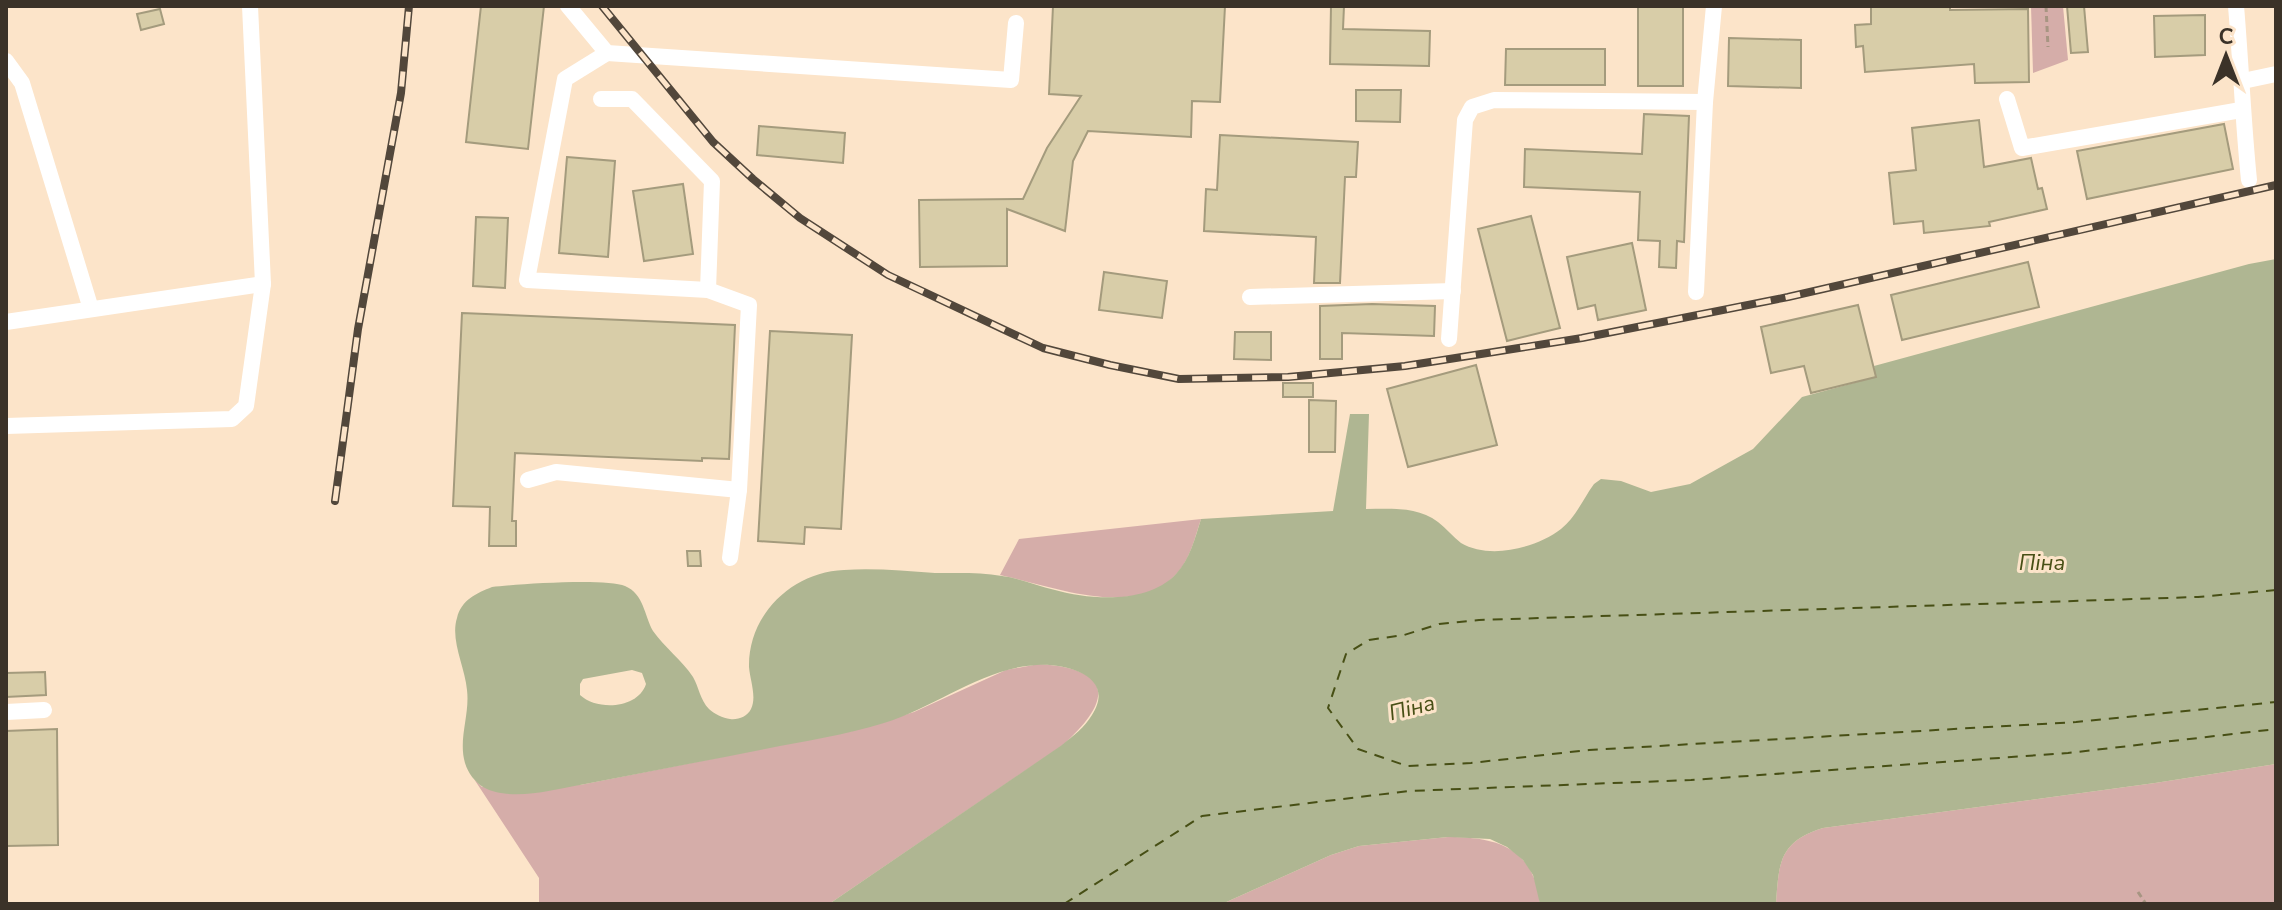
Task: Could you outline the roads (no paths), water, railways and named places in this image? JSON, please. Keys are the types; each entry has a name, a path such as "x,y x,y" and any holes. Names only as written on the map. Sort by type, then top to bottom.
{"lane":[{"path":"6,426 232,419 246,406 263,284 250,6"},
{"path":"568,6 607,53"},
{"path":"1696,292 1705,102 1714,6"},
{"path":"2236,6 2243,81 2241,110 2249,180"},
{"path":"730,558 739,490 749,305 708,290 527,280 565,79 607,53 1011,80 1016,23"},
{"path":"6,61 22,83 91,309"},
{"path":"2243,81 2276,74"},
{"path":"601,99 632,99 712,181 708,290"},
{"path":"2007,99 2022,148 2241,110"},
{"path":"1449,339 1465,120 1472,107 1494,100 1705,102"},
{"path":"6,322 263,284"},
{"path":"1250,297 1453,291"},
{"path":"528,480 556,472 739,490"},
{"path":"6,712 44,710"}],"water":[{"name":"Піна","path":"2276,259 2276,764 1823,828 1798,840 1784,856 1778,876 1776,904 1540,904 1533,875 1523,860 1507,847 1490,839 1448,837 1359,846 1331,855 1222,904 829,904 1062,745 1082,727 1098,702 1098,690 1084,675 1061,666 1037,665 997,673 903,716 855,731 544,792 506,794 483,787 470,774 465,763 463,745 467,690 455,626 466,602 492,587 581,582 625,586 636,594 653,631 693,677 711,711 736,719 747,714 753,704 749,667 756,630 777,600 807,579 844,570 969,573 1015,578 1085,596 1118,597 1150,591 1164,584 1181,568 1192,548 1201,519 1333,511 1350,414 1369,414 1366,509 1421,513 1438,522 1461,543 1473,548 1512,550 1539,542 1561,529 1601,479 1621,481 1651,492 1690,484 1753,449 1802,397 1876,377 1874,366","holes":["632,670 642,673 646,684 642,692 626,703 596,704 580,695 583,679"]}],"railway":[{"path":"335,501 358,329 401,93 409,6"},
{"path":"602,6 713,142 800,218 888,275 1043,348 1179,379 1288,377 1405,366 1582,338 1788,297 2276,185"}]}
